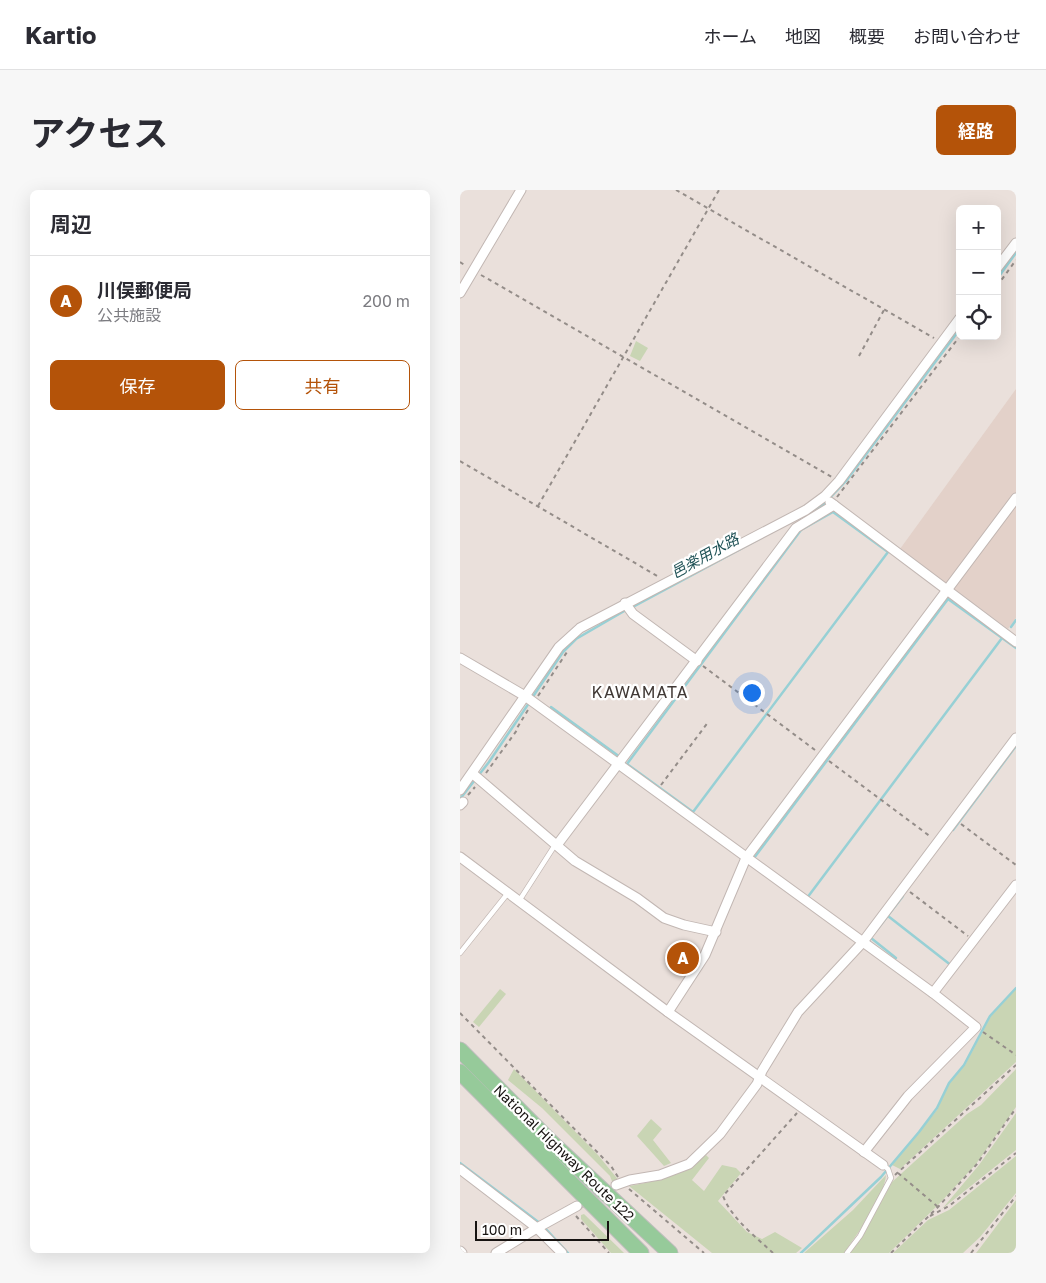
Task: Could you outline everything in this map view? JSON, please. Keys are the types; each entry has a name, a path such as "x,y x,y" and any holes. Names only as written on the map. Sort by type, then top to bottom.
{"highway":[{"name":"National Highway Route 122","path":"460,1050 538,1129 670,1253"},
{"name":"National Highway Route 122","path":"460,1072 641,1253"}],"street":[{"path":"460,293 521,190"},
{"path":"1001,263 1016,243"},
{"path":"460,790 473,774 559,646 580,628 806,510 824,496 839,481 956,324"},
{"path":"824,496 832,504 1016,642"},
{"path":"668,1012 706,955 746,858 1016,498"},
{"path":"556,844 619,765 796,528 832,504"},
{"path":"625,604 633,614 697,661"},
{"path":"460,658 534,702 976,1027 908,1096 864,1152"},
{"path":"619,1184 660,1175 689,1164 720,1134 757,1084 798,1012 862,943 1016,738"},
{"path":"473,774 575,861 637,898 664,918 684,925 716,932"},
{"path":"460,857 668,1012 883,1165"},
{"path":"933,994 1016,885"},
{"path":"460,1169 537,1228 562,1253"},
{"path":"496,1253 574,1208"}],"lane":[{"path":"519,901 556,844"},
{"path":"460,953 508,893"},
{"path":"847,1253 860,1236 891,1178 888,1169 883,1165"}],"path":[{"path":"676,190 942,343"},
{"path":"538,506 719,190"},
{"path":"1001,281 1016,260"},
{"path":"473,270 839,481"},
{"path":"858,356 884,310"},
{"path":"832,504 957,340"},
{"path":"460,461 668,582"},
{"path":"461,804 481,781 518,730 517,728 571,648"},
{"path":"656,792 709,721"},
{"path":"955,820 1016,865"},
{"path":"904,888 974,940"},
{"path":"460,1013 611,1166 619,1184 704,1253"},
{"path":"981,1030 1016,1055"},
{"path":"891,1178 1016,1064"},
{"path":"773,1253 744,1225 727,1205 724,1196 801,1108"},
{"path":"891,1253 938,1207 977,1164 1016,1108"},
{"path":"928,1217 949,1206 1016,1153"},
{"path":"898,1173 938,1207"},
{"path":"971,1253 1016,1196"},
{"path":"574,1208 609,1253"}],"shaded area":[{"path":"1016,389 1016,618 1008,629 900,549"}],"green space":[{"path":"636,341 648,348 640,361 630,356"},
{"path":"500,989 506,994 479,1027 473,1022"},
{"path":"1016,989 1016,1062 900,1169 892,1165 937,1110 949,1084 965,1065 991,1016"},
{"path":"514,1069 598,1155 620,1182 613,1184 610,1176 542,1108 508,1080"},
{"path":"1016,1069 1016,1107 976,1164 939,1204 889,1253 850,1253 862,1237 892,1182 967,1114 981,1105"},
{"path":"1016,1113 1016,1150 942,1209 979,1165"},
{"path":"651,1119 662,1129 653,1140 671,1163 664,1166 637,1136"},
{"path":"706,1155 709,1158 692,1180 704,1191 722,1165 736,1168 741,1173 718,1201 747,1232 762,1239 775,1232 802,1248 796,1253 712,1253 629,1186 670,1176"},
{"path":"1016,1156 1016,1193 980,1237 963,1253 893,1253 928,1220 949,1210"},
{"path":"886,1175 876,1204 844,1253 804,1253 853,1210"},
{"path":"1016,1200 1016,1253 976,1253 980,1248"},
{"path":"584,1214 624,1253 611,1253 581,1219 581,1215"}],"waterway":[{"name":"邑楽用水路","path":"1001,274 1016,253"},
{"name":"邑楽用水路","path":"631,608 824,504 846,481 956,334"},
{"path":"833,512 888,552 693,812 627,764 801,530 833,512"},
{"path":"754,858 948,599 1016,648"},
{"name":"邑楽用水路","path":"532,698 563,652 576,639 626,610"},
{"path":"1011,627 1016,620"},
{"path":"807,898 1002,638"},
{"name":"邑楽用水路","path":"460,799 489,762 529,703"},
{"path":"551,707 620,757"},
{"path":"953,830 1016,746"},
{"path":"876,931 903,896"},
{"path":"888,916 952,966"},
{"path":"871,938 896,958"},
{"path":"801,1253 881,1177 919,1132 937,1108 949,1083 964,1065 990,1016 1016,988"},
{"path":"460,1163 541,1224"},
{"path":"545,1228 568,1253"}],"tunnel":[{"path":"577,1206 616,1185"}],"place":[{"name":"川俣郵便局","path":"683,958"}],"district":[{"name":"KAWAMATA","path":"640,692"}]}
